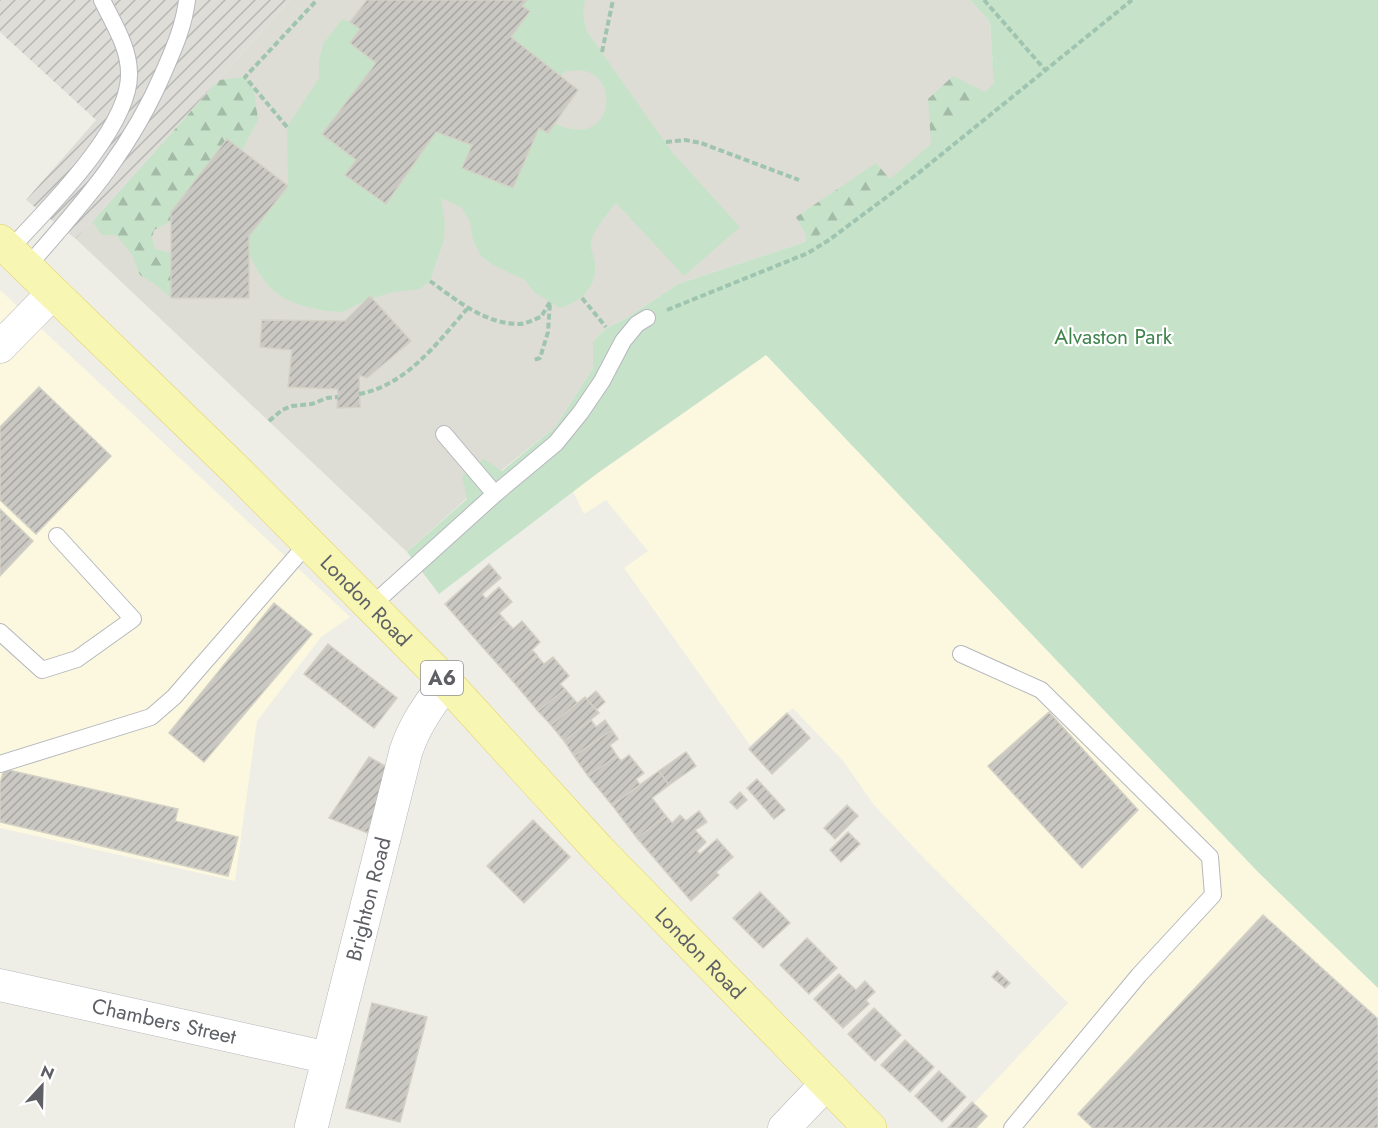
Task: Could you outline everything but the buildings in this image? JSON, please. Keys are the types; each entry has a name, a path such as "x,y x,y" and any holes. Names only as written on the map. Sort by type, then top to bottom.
{"main road":[{"name":"London Road","path":"12,253 308,543 446,682 598,849 870,1128"}],"street":[{"path":"0,347 53,293"},
{"name":"Brighton Road","path":"311,1128 406,751 420,718 446,682"},
{"name":"Chambers Street","path":"0,985 329,1058"},
{"path":"784,1128 826,1084"}],"lane":[{"path":"12,253 95,151 114,122 125,99 129,73 126,54 102,0"},
{"path":"12,253 98,184 133,135 153,98 181,34 187,0"},
{"path":"371,606 564,435 602,381 623,341 637,324 647,318"},
{"path":"444,434 495,494"},
{"path":"0,632 42,670 77,659 133,619 57,536"},
{"path":"0,764 151,717 174,697 308,543"},
{"path":"961,654 1041,690 1210,857 1213,895 1139,975 1012,1128"}],"path":[{"path":"287,127 245,77 317,0"},
{"path":"602,52 614,0"},
{"path":"984,0 1046,71"},
{"path":"647,318 808,253 829,240 916,175 1132,0"},
{"path":"666,142 685,140 701,143 799,180"},
{"path":"430,281 467,309 495,319 520,324 541,317 550,302 548,332 540,358 534,360"},
{"path":"582,298 607,328 623,341"},
{"path":"359,394 375,391 390,384 412,368 435,346 467,309"},
{"path":"269,422 282,410 292,406 312,404 327,398 338,397"}],"shaded area":[{"path":"0,0 290,0 76,239 26,200 96,120 0,32"},
{"path":"290,0 970,0 990,22 994,84 918,157 814,239 678,284 625,319 607,328 593,341 593,368 555,427 467,498 407,552 76,239"},
{"path":"0,290 350,617 321,637 257,721 235,881 0,828"},
{"path":"766,355 1259,873 1378,988 1378,1128 951,1128 1068,1003 874,805 844,762 793,708 750,745 624,568 648,551 606,500 584,514 573,491"}],"green space":[{"path":"527,0 585,0 583,14 586,30 672,152 740,227 684,276 616,203 601,222 592,239 595,272 591,286 581,297 560,308 534,292 525,280 493,265 481,256 473,240 470,222 462,208 441,198 445,224 444,240 430,281 420,289 393,292 367,300 342,312 303,306 285,299 270,288 250,256 249,236 288,186 287,127 319,78 319,60 323,44 342,19 360,29 350,43 376,63 322,134 356,160 346,175 386,204 436,132 472,145 463,169 513,188 539,128 548,133 554,123 574,129 589,128 599,121 605,110 606,98 603,86 596,76 584,71 566,71 560,76 511,37 530,11 522,6"},
{"name":"Alvaston Park","path":"970,0 1378,0 1378,988 1259,873 766,355 599,472 439,594 407,552 467,499 462,476 484,459 502,471 555,427 593,368 593,341 607,328 625,319 678,284 814,239 918,157 985,92 994,83 990,22"},
{"path":"1159,0 807,270 806,235 796,217 876,163 890,179 931,144 928,99 953,76 985,92 994,84 992,61"},
{"path":"245,77 254,90 258,120 242,150 171,221 154,230 152,238 155,249 171,253 171,298 140,275 132,255 116,235 102,235 92,222 219,80"}]}
